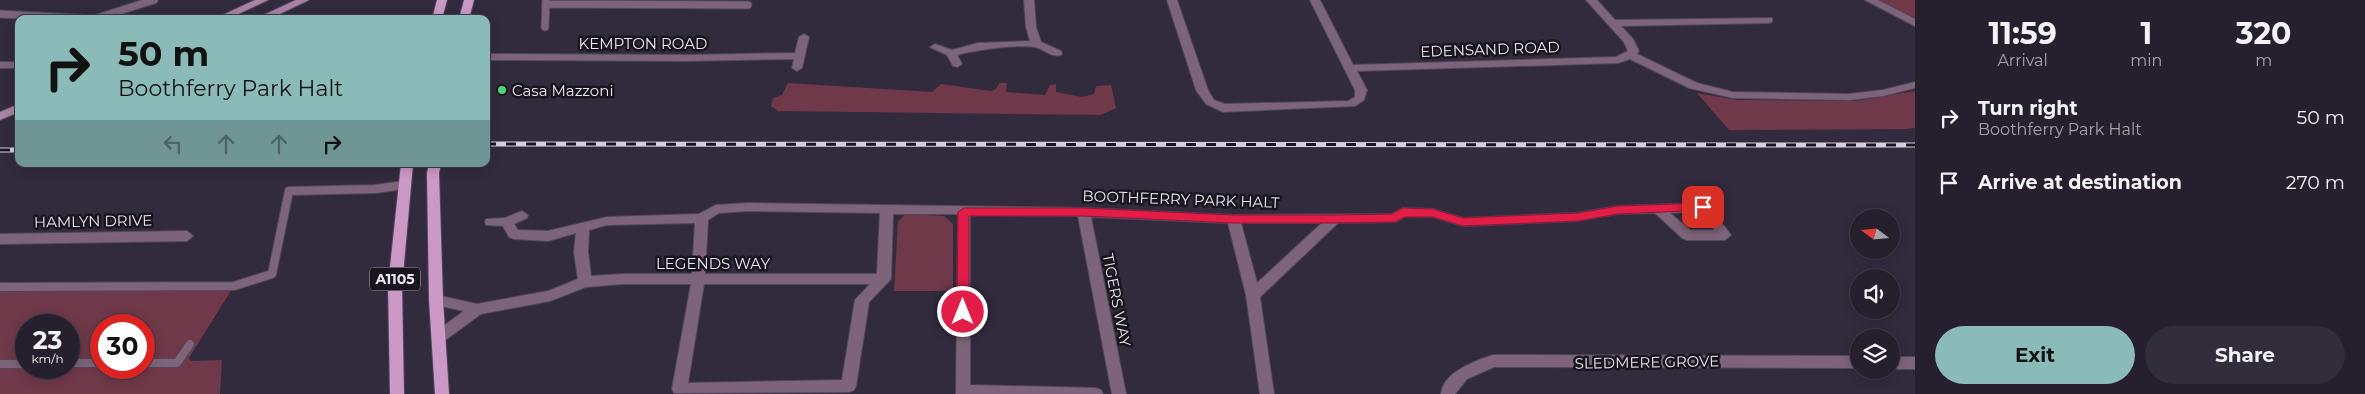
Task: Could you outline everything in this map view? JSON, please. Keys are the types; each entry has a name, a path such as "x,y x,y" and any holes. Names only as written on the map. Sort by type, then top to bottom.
{"main road":[{"path":"229,15 263,0"},
{"path":"269,15 304,0"},
{"path":"438,15 442,0"},
{"path":"465,15 469,0"},
{"path":"0,116 15,109"},
{"path":"0,121 15,117"},
{"name":"A1105","path":"397,394 394,286 407,167"},
{"name":"A1105","path":"434,167 436,300 442,394"}],"street":[{"path":"1028,0 1031,26 1036,44"},
{"path":"1172,0 1202,90 1210,102 1223,108 1351,104 1360,98 1361,90 1315,0"},
{"path":"1592,0 1628,41 1634,51 1630,55 1693,86 1733,95 1849,97 1883,93 1915,85"},
{"path":"1870,0 1915,22"},
{"path":"1612,23 1764,16 1776,28"},
{"path":"797,68 804,37"},
{"path":"951,54 978,46 1036,44 1057,53"},
{"path":"935,47 951,54 957,64"},
{"name":"EDENSAND ROAD","path":"1349,68 1618,60 1630,55"},
{"name":"KEMPTON ROAD","path":"490,56 686,58 799,56"},
{"path":"0,64 15,65"},
{"name":"BOOTHFERRY PARK HALT","path":"507,222 514,234 548,236 607,221 702,218 716,209 748,207 964,212 1084,212 1233,219 1395,218 1403,212 1433,213 1463,222 1578,217 1618,210 1658,209"},
{"path":"702,218 698,280 679,389 849,386 862,300 884,279 887,209"},
{"path":"964,212 962,393 1096,394"},
{"name":"TIGERS WAY","path":"1084,212 1119,394"},
{"path":"491,222 507,222 522,215"},
{"path":"1233,219 1253,296 1267,394"},
{"path":"1253,296 1334,219"},
{"path":"583,227 581,252 586,282"},
{"name":"HAMLYN DRIVE","path":"0,239 187,236"},
{"name":"LEGENDS WAY","path":"436,300 477,309 550,296 586,282 884,279"},
{"name":"LEGENDS WAY","path":"439,337 477,309"},
{"name":"SLEDMERE GROVE","path":"1448,394 1448,391 1462,375 1493,361 1850,362"},
{"path":"1900,363 1915,363"}],"lane":[{"path":"108,15 154,0"},
{"path":"545,27 546,2 748,5"},
{"path":"0,14 24,15"},
{"path":"0,287 234,286 272,274 289,191 375,189 404,185"},
{"path":"155,363 177,363 190,344"},
{"path":"0,364 15,364"}],"shaded area":[{"path":"1875,0 1915,0 1915,18"},
{"path":"788,83 932,92 941,84 991,91 996,89 999,83 1007,83 1006,92 1045,95 1050,85 1056,84 1056,92 1082,97 1094,94 1096,86 1111,85 1116,108 1101,115 778,111 771,106 773,98 782,95"},
{"path":"1915,91 1915,128 1907,129 1729,130 1697,93 1737,100 1855,101"},
{"path":"905,214 944,216 953,224 953,291 894,291 898,222"},
{"path":"232,289 189,358 191,361 222,360 220,394 0,394 0,291"}],"railway":[{"path":"490,144 1915,145"},
{"path":"0,150 15,150"}],"place":[{"name":"Casa Mazzoni","path":"502,90"}],"route":[{"path":"963,312 964,212 1084,212 1233,219 1395,218 1403,212 1433,213 1463,222 1578,217 1618,210 1703,207"}]}
